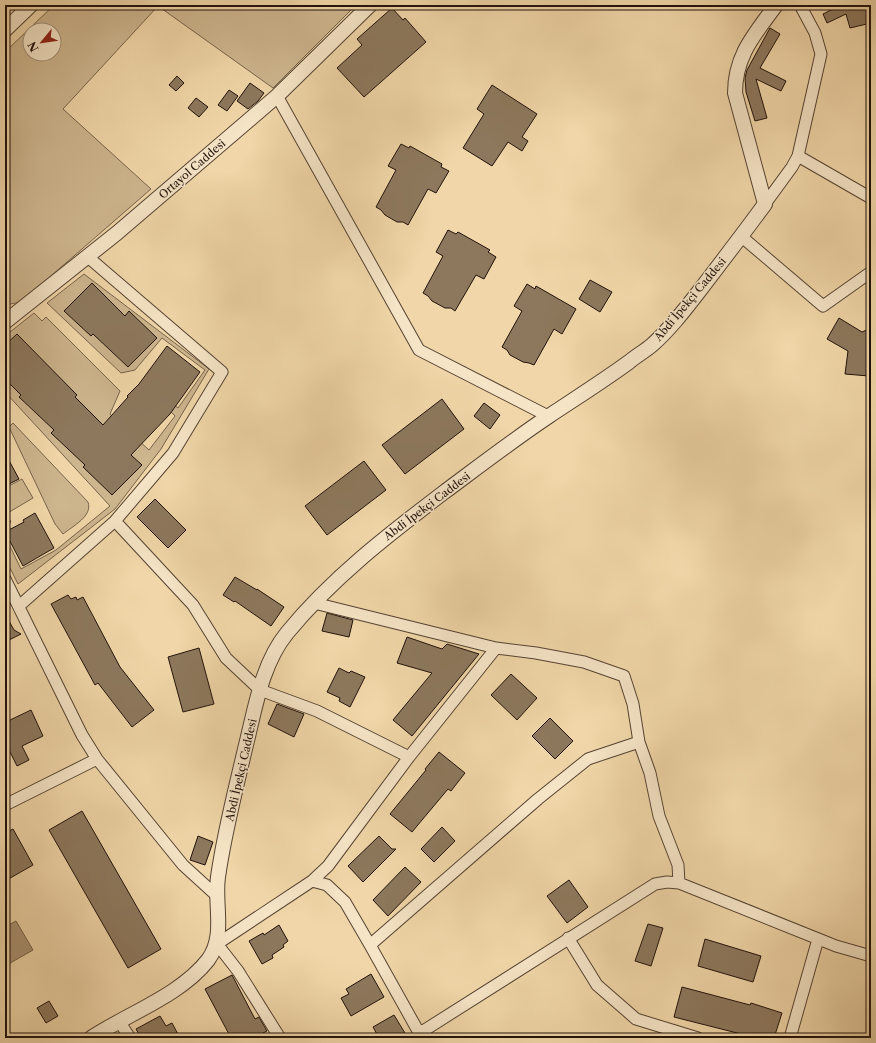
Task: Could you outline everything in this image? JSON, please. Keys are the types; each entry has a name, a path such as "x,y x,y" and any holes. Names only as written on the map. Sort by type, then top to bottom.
{"street":[{"path":"5,30 31,5"},
{"name":"Ortayol Caddesi","path":"5,322 88,257 277,96 370,5"},
{"path":"765,204 735,93 735,81 737,67 743,52 776,5"},
{"path":"765,204 792,167 798,156 821,54 815,33 800,5"},
{"path":"277,96 419,350 548,416"},
{"path":"798,156 871,198"},
{"name":"Abdi İpekçi Caddesi","path":"90,1038 152,1003 196,973 210,957 217,944 218,879 230,809 260,690 276,650 287,634 314,603 354,564 390,533 548,416 610,376 651,346 671,326 742,237 765,204"},
{"path":"742,237 823,306 871,272"},
{"path":"19,606 115,521 173,453 222,372 88,257"},
{"path":"115,521 193,605 226,658 260,690 317,712 409,757"},
{"path":"5,579 82,735 97,759 183,865 217,896"},
{"path":"314,603 496,648 536,652 584,662 624,676 633,704 639,742 650,773 659,816 678,865 679,883"},
{"path":"280,1038 238,971 217,944 312,880 328,866 409,757 496,648"},
{"path":"370,945 538,800 588,759 639,742"},
{"path":"5,805 97,759"},
{"path":"312,880 328,885 345,902 421,1036 568,938 655,884 667,882 679,883 818,939 871,956"},
{"path":"568,938 597,985 636,1019 698,1038"},
{"path":"790,1038 818,939"},
{"path":"119,1021 130,1038"}],"shaded area":[{"path":"54,5 356,5 273,88 158,6 63,109 151,189 21,302 5,305 5,52 22,36 22,62 62,62 62,22 36,22"},
{"path":"84,274 209,369 161,449 115,509 18,584 5,558 5,536 21,569 56,550 110,506 5,392 5,336 34,313 42,321 46,317 120,391 110,414 149,450 175,416 142,383 144,379 178,408 205,370 162,338 135,370 121,373 47,303"},
{"path":"13,423 88,502 88,512 85,516 63,534 55,524 9,427"},
{"path":"22,479 33,498 6,514 11,522 5,525 5,488"},
{"path":"16,921 33,950 5,966 5,927"}],"building":[{"path":"841,5 864,5 860,7 866,9 871,8 871,23 850,28 846,14 827,23 823,14"},
{"path":"392,8 403,20 405,18 426,42 364,97 337,68 362,45 357,39"},
{"path":"770,28 780,34 760,68 786,81 781,91 756,79 767,118 755,121 746,92 745,78 747,70"},
{"path":"177,76 184,83 176,91 169,85"},
{"path":"250,83 264,93 258,101 248,109 237,101"},
{"path":"492,85 537,114 522,137 528,141 522,151 508,142 492,166 463,148 484,114 477,109"},
{"path":"229,90 238,96 227,111 218,105"},
{"path":"196,98 208,107 199,117 188,108"},
{"path":"401,144 409,148 410,146 442,164 441,167 449,171 436,193 428,189 408,225 403,222 397,222 385,215 376,207 396,170 388,166"},
{"path":"448,230 456,234 458,232 490,250 488,252 496,257 484,279 476,275 455,311 451,308 445,308 432,301 423,293 443,256 436,252"},
{"path":"590,280 612,292 600,312 579,299"},
{"path":"92,283 125,316 129,311 157,338 128,367 93,334 91,336 64,311"},
{"path":"527,284 535,289 536,286 576,309 562,334 554,329 534,365 523,362 510,355 507,350 502,347 522,311 514,306"},
{"path":"839,318 862,332 871,328 869,376 845,374 848,351 827,339"},
{"path":"17,334 77,395 75,397 103,425 139,384 167,346 200,372 170,414 131,455 142,465 112,495 83,467 85,465 51,433 54,430 19,397 21,395 5,379 5,345"},
{"path":"442,399 464,429 405,474 382,445"},
{"path":"484,403 500,415 490,429 474,416"},
{"path":"5,453 19,479 5,486"},
{"path":"364,461 386,490 327,535 305,506"},
{"path":"155,499 186,530 168,548 137,517"},
{"path":"35,513 54,548 23,566 5,532 24,522 23,520"},
{"path":"235,577 257,589 284,607 271,626 235,601 234,602 223,595"},
{"path":"68,595 71,599 76,597 77,600 83,597 120,667 154,710 132,727 98,683 95,685 51,604"},
{"path":"327,613 353,620 349,637 322,631"},
{"path":"5,614 14,630 21,634 5,642"},
{"path":"407,637 442,649 447,644 479,654 412,736 393,720 432,673 397,663"},
{"path":"199,648 214,704 183,712 168,657"},
{"path":"339,668 349,673 351,671 365,677 350,707 339,701 340,698 327,692"},
{"path":"511,674 537,698 517,720 491,695"},
{"path":"277,704 304,714 294,737 268,724"},
{"path":"31,710 43,736 22,746 29,760 17,766 5,742 10,720"},
{"path":"550,718 573,741 555,759 532,736"},
{"path":"439,752 465,773 451,791 448,789 412,832 390,814"},
{"path":"82,811 161,949 128,968 49,830"},
{"path":"442,827 455,841 434,862 421,849"},
{"path":"13,829 33,865 5,881 5,833"},
{"path":"198,836 213,842 205,865 190,860"},
{"path":"379,836 392,849 396,849 363,882 348,866"},
{"path":"405,867 421,882 388,916 373,900"},
{"path":"569,880 588,907 567,923 547,896"},
{"path":"648,924 663,928 651,966 635,961"},
{"path":"279,925 288,941 283,945 284,947 272,955 273,958 262,964 249,941 263,933 264,935"},
{"path":"705,939 761,956 753,982 698,966"},
{"path":"371,974 384,997 351,1016 341,998 349,994 346,989"},
{"path":"232,975 255,1019 259,1017 267,1031 263,1033 265,1038 231,1038 205,989"},
{"path":"682,987 750,1005 751,1003 782,1013 774,1038 747,1038 740,1036 741,1034 674,1017"},
{"path":"49,1001 58,1016 46,1023 37,1008"},
{"path":"394,1015 408,1038 379,1038 373,1027"},
{"path":"160,1016 166,1026 172,1023 180,1038 141,1038 136,1029"}]}
